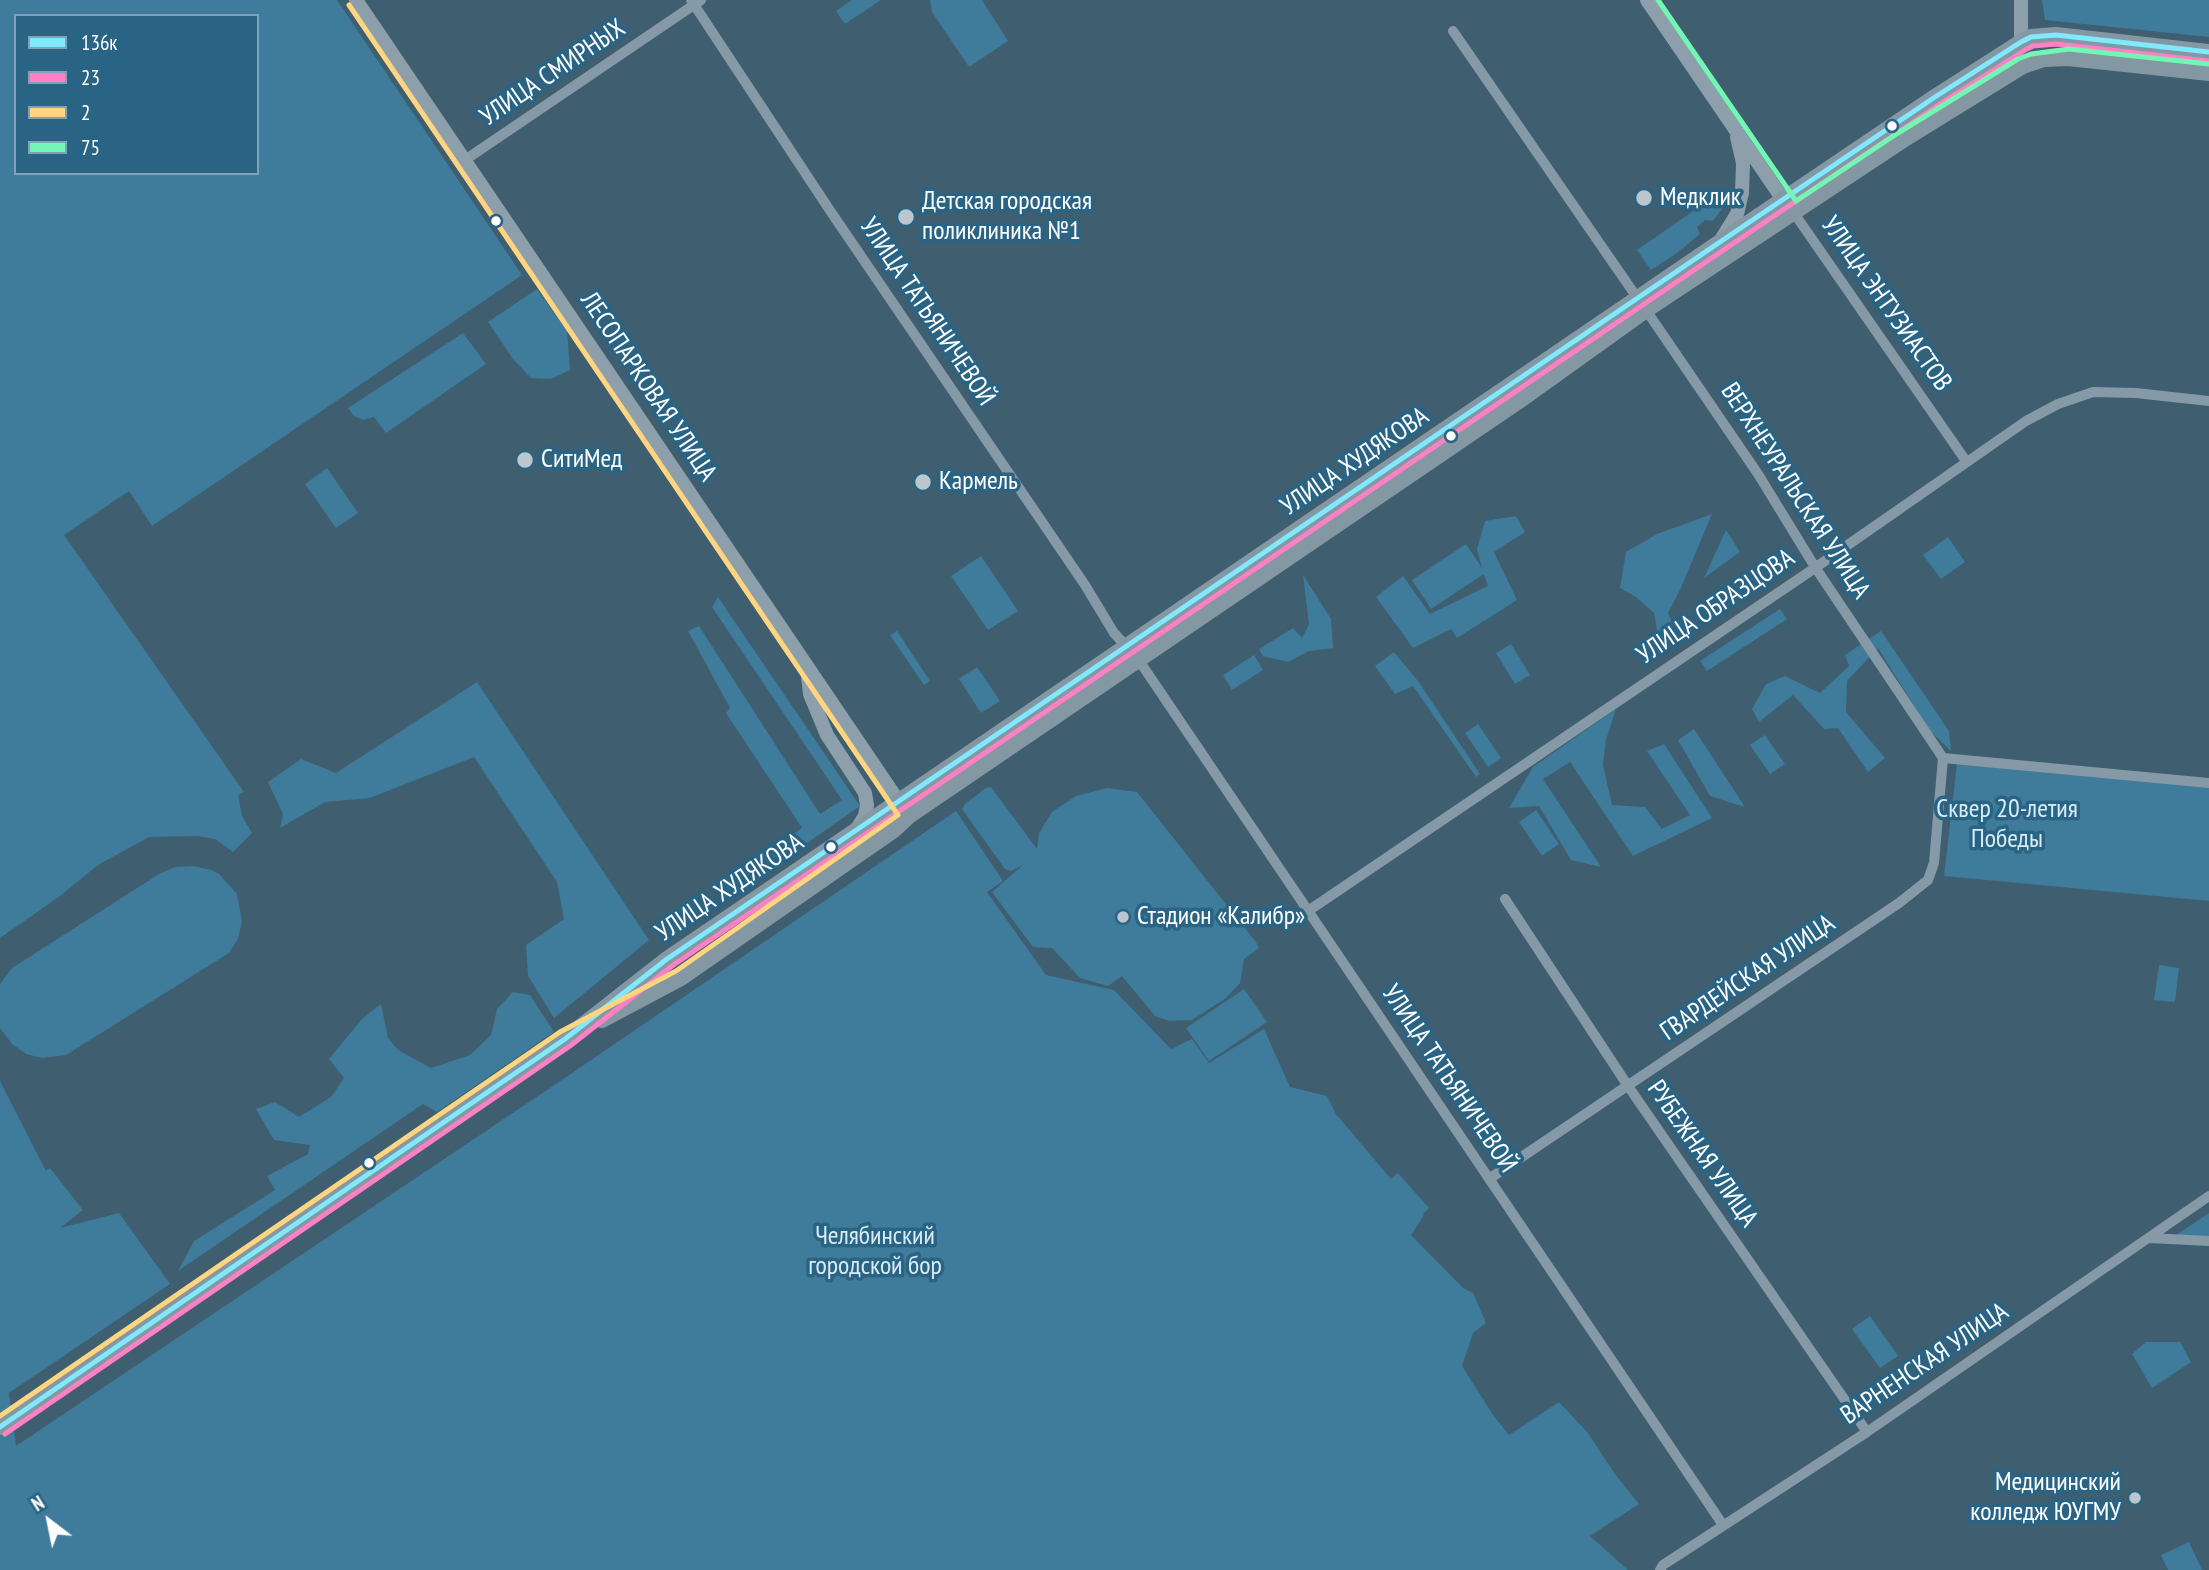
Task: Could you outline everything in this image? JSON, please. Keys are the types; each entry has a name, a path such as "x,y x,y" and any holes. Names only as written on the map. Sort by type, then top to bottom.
{"main road":[{"name":"ЛЕСОПАРКОВАЯ УЛИЦА","path":"356,0 904,809"},
{"name":"УЛИЦА ЭНТУЗИАСТОВ","path":"1647,0 1789,207"},
{"path":"2021,0 2023,66"},
{"name":"УЛИЦА ХУДЯКОВА","path":"1642,304 1717,244 1789,207 1935,97 2031,37 2056,35 2209,52"},
{"name":"УЛИЦА ХУДЯКОВА","path":"0,1427 565,1039 667,959 852,835 904,809 1642,304 1789,207 2023,66 2044,59 2068,58 2209,73"},
{"path":"1717,244 1727,233 1737,214 1742,193 1743,163 1735,128"},
{"path":"806,664 810,694 822,724 865,793 865,816 852,835"},
{"name":"УЛИЦА ХУДЯКОВА","path":"565,1039 681,978 894,830 904,809"}],"street":[{"name":"УЛИЦА СМИРНЫХ","path":"465,160 695,2"},
{"name":"УЛИЦА ТАТЬЯНИЧЕВОЙ","path":"695,2 831,212 1085,585 1114,633 1133,653 1723,1525"},
{"name":"ВЕРХНЕУРАЛЬСКАЯ УЛИЦА","path":"1453,31 1758,474 1815,567 1943,758"},
{"name":"УЛИЦА ЭНТУЗИАСТОВ","path":"1789,207 1966,461"},
{"name":"УЛИЦА ОБРАЗЦОВА","path":"1308,911 2026,421 2058,404 2094,392 2136,393 2209,401"},
{"path":"1943,758 2209,783"},
{"name":"ГВАРДЕЙСКАЯ УЛИЦА","path":"1489,1179 1899,903 1928,880 1934,863 1943,758"},
{"name":"РУБЕЖНАЯ УЛИЦА","path":"1505,899 1628,1086 1867,1432"},
{"name":"ВАРНЕНСКАЯ УЛИЦА","path":"1662,1567 1867,1432 2209,1196"},
{"path":"2149,1238 2209,1241"}],"green space":[{"path":"0,0 337,0 522,275 152,526 129,491 64,535 244,792 238,795 242,816 252,833 233,852 215,839 197,836 149,837 98,865 60,896 0,938"},
{"path":"852,0 881,0 845,24 836,11"},
{"path":"930,0 982,0 1008,41 969,67 932,12"},
{"path":"2042,0 2209,0 2209,37 2045,20"},
{"path":"1719,193 1728,201 1713,221 1705,220 1697,227 1700,234 1651,270 1637,250"},
{"path":"537,289 567,331 570,370 551,379 531,378 513,359 488,322"},
{"path":"463,333 486,364 386,433 374,417 363,420 354,416 348,408"},
{"path":"327,468 358,513 336,528 305,484"},
{"path":"1712,514 1668,613 1681,643 1661,652 1654,613 1636,597 1620,588 1626,552 1657,534"},
{"path":"1516,516 1525,532 1494,552 1517,600 1457,638 1451,629 1413,648 1376,597 1403,576 1430,614 1488,586 1484,574 1431,609 1412,580 1466,544 1482,568 1477,549 1485,521"},
{"path":"1726,530 1740,552 1704,578"},
{"path":"1948,537 1965,562 1941,579 1923,555"},
{"path":"981,556 1018,611 988,630 951,576"},
{"path":"1303,575 1331,619 1333,648 1309,651 1288,662 1263,656 1259,649 1293,628 1302,638 1309,624"},
{"path":"718,597 860,806 737,892 729,880 802,828 726,713 730,708 688,631 699,626 820,814 842,800 712,607"},
{"path":"1780,609 1787,619 1707,671 1700,661"},
{"path":"897,631 930,681 924,685 890,635"},
{"path":"1881,631 1949,731 1951,751 1930,731 1878,648 1847,681 1846,712 1885,758 1868,772 1838,728 1824,729 1793,695 1759,722 1752,709 1766,684 1785,676 1820,693 1849,666 1845,655"},
{"path":"1511,644 1530,675 1515,684 1496,653"},
{"path":"1394,652 1418,681 1480,774 1476,777 1413,686 1395,694 1375,666"},
{"path":"1254,655 1263,670 1232,690 1223,675"},
{"path":"977,667 1000,701 981,713 959,679"},
{"path":"477,682 649,940 554,1018 528,976 526,945 564,919 557,882 474,757 370,798 325,802 280,828 283,814 268,782 301,759 336,773"},
{"path":"1616,709 1606,740 1603,765 1612,805 1645,807 1662,829 1690,815 1647,751 1664,744 1712,818 1633,856 1570,762 1543,779 1601,867 1571,860 1539,806 1509,808 1533,767"},
{"path":"1478,724 1501,758 1488,767 1465,733"},
{"path":"1694,729 1745,807 1710,796 1678,740"},
{"path":"1765,735 1785,764 1770,774 1750,745"},
{"name":"Сквер 20-летия Победы","path":"1957,763 2209,787 2209,901 1944,876"},
{"name":"Стадион «Калибр»","path":"991,787 1037,849 1039,833 1052,812 1076,796 1107,788 1137,792 1256,942 1259,948 1244,959 1240,983 1226,998 1192,1020 1169,1021 1155,1016 1122,976 1108,986 1080,978 1052,948 1033,947 992,892 1023,865 1011,871 1005,869 962,809 986,788"},
{"path":"1536,810 1559,844 1542,856 1519,822"},
{"name":"Челябинский городской бор","path":"956,811 1003,881 987,892 1046,975 1114,990 1171,1049 1192,1039 1209,1063 1264,1029 1290,1087 1327,1096 1336,1114 1391,1179 1398,1173 1429,1208 1411,1235 1463,1288 1473,1293 1486,1323 1473,1333 1462,1366 1509,1435 1559,1402 1588,1433 1639,1504 1590,1536 1628,1570 0,1570 0,1081 46,1171 50,1168 83,1210 60,1228 119,1213 170,1284 9,1393 16,1446 553,1086"},
{"path":"193,866 219,874 237,894 242,921 238,939 229,953 66,1055 42,1058 26,1054 12,1044 0,1028 0,984 12,968 159,874 175,867"},
{"path":"2159,965 2179,968 2175,1002 2154,1000"},
{"path":"1244,989 1267,1022 1209,1061 1186,1028"},
{"path":"513,992 530,995 554,1032 437,1112 423,1104 178,1271 194,1241 275,1190 267,1176 308,1154 310,1145 274,1140 256,1109 275,1102 299,1117 331,1097 344,1078 329,1059 362,1019 381,1004 388,1038 398,1050 431,1068 470,1055 491,1035 497,1009"},
{"path":"2209,1213 2209,1237 2175,1236"},
{"path":"1870,1316 1898,1356 1880,1368 1852,1329"},
{"path":"2146,1342 2180,1342 2191,1362 2152,1388 2132,1354"},
{"path":"2189,1542 2202,1570 2168,1570 2161,1555"}],"transit line":[{"name":"75","path":"1658,0 1796,201 1898,133 2018,59 2031,54 2069,49 2209,64"},
{"name":"2","path":"0,1416 560,1032 676,971 898,815 349,5"},
{"name":"136к","path":"0,1427 565,1039 667,959 1717,244 2021,42 2031,37 2056,35 2209,52"},
{"name":"23","path":"5,1434 570,1046 672,966 1722,251 2025,50 2033,46 2056,44 2208,61"}],"place":[{"name":"Медклик","path":"1644,198"},
{"name":"Детская городская поликлиника №1","path":"906,217"},
{"name":"СитиМед","path":"525,460"},
{"name":"Кармель","path":"923,482"},
{"name":"Стадион «Калибр»","path":"1123,917"},
{"name":"Медицинский колледж ЮУГМУ","path":"2135,1498"}]}
